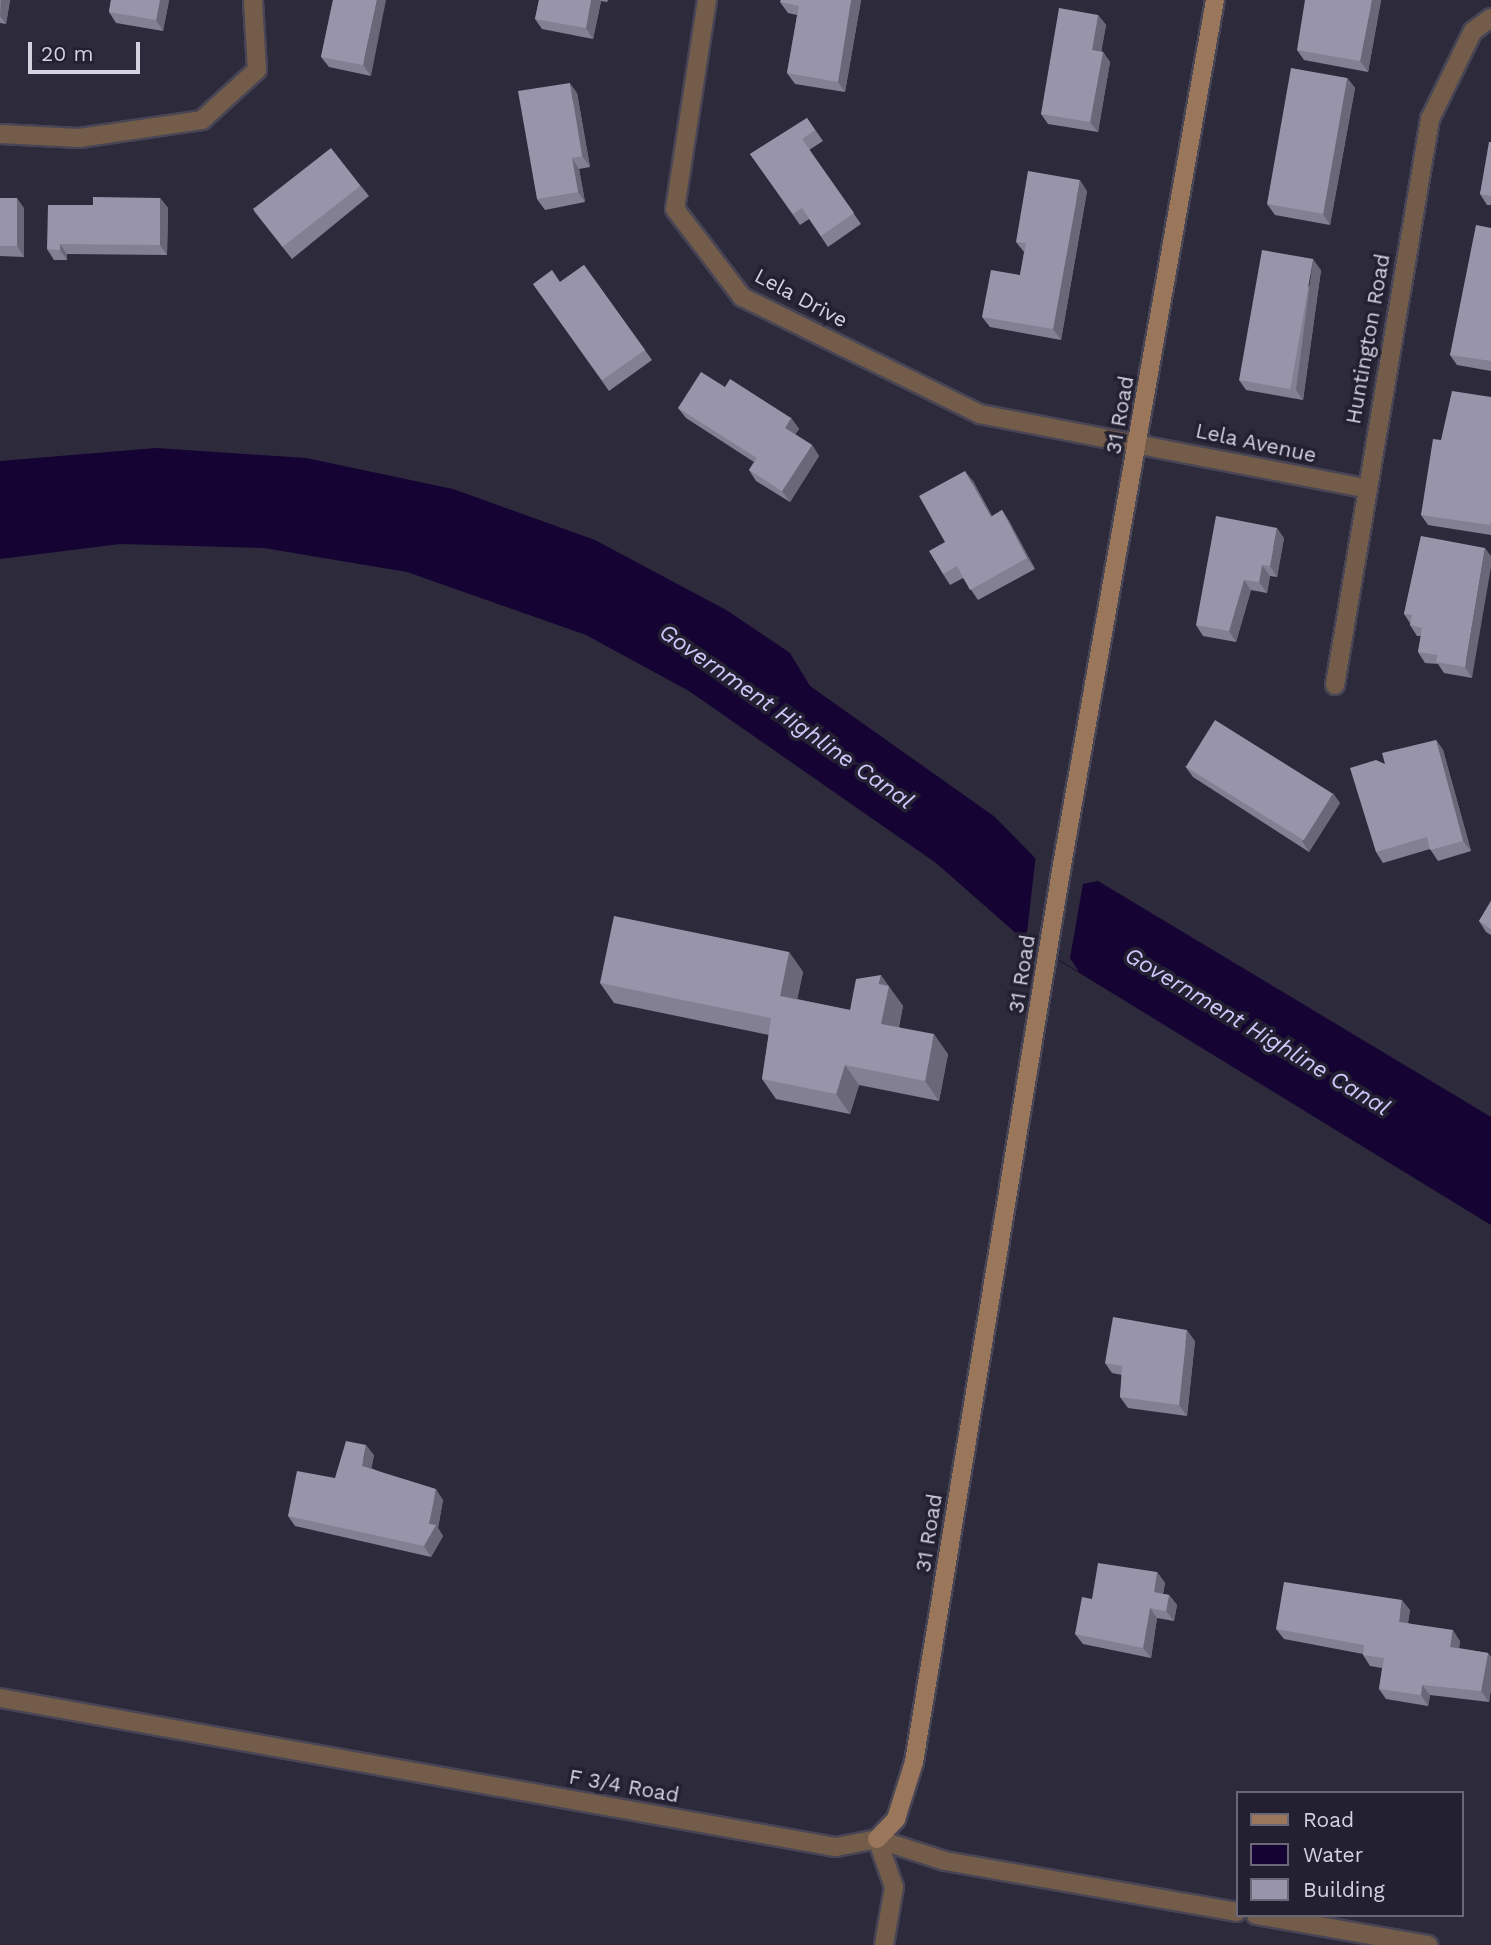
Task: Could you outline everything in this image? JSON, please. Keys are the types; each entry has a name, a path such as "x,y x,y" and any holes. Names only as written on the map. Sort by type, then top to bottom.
{"street":[{"path":"0,134 79,138 202,120 257,70 253,0"},
{"name":"Lela Drive","path":"707,0 675,209 742,297 980,414 1139,442"},
{"name":"31 Road","path":"877,1839 896,1819 914,1762 1062,865 1139,442 1215,0"},
{"name":"Huntington Road","path":"1335,685 1365,488 1430,119 1473,31 1491,18"},
{"name":"Lela Avenue","path":"1139,442 1365,488"},
{"name":"F 3/4 Road","path":"0,1698 836,1847 877,1839 945,1861 1236,1912"},
{"path":"877,1839 894,1887 884,1945"},
{"path":"1267,1917 1428,1945"}],"water":[{"name":"Government Highline Canal","path":"156,448 306,458 453,489 595,540 728,611 790,653 810,686 995,817 1039,862 1098,881 1491,1117 1491,1225 1019,936 936,863 689,691 586,635 407,572 264,548 120,544 0,559 0,461"}],"pier":[{"path":"1036,854 1098,881 1083,884 1070,958 1079,972 1019,936 1027,932"}],"building":[{"path":"111,0 160,0 156,20 109,12"},
{"path":"333,0 377,0 363,65 321,57"},
{"path":"539,0 591,0 586,28 535,19"},
{"path":"851,0 838,82 787,73 799,6 780,2"},
{"path":"1305,0 1372,0 1360,61 1297,50"},
{"path":"1059,8 1098,15 1092,50 1103,52 1090,122 1041,114"},
{"path":"1291,68 1347,78 1323,214 1267,204"},
{"path":"570,83 582,156 572,158 578,192 537,199 518,91"},
{"path":"807,118 815,130 802,139 854,213 821,236 802,208 793,214 750,154"},
{"path":"1491,142 1491,196 1480,194"},
{"path":"331,148 361,186 283,247 253,209"},
{"path":"1028,171 1080,180 1053,329 982,317 991,270 1020,275 1026,243 1016,242"},
{"path":"93,197 160,198 160,245 60,244 60,250 47,249 48,205 93,205"},
{"path":"0,198 17,198 17,246 0,246"},
{"path":"1476,225 1491,228 1491,361 1450,355"},
{"path":"1262,250 1313,259 1290,389 1239,380"},
{"path":"584,265 645,350 602,380 533,284 552,270 560,282"},
{"path":"701,372 725,387 730,379 791,418 785,428 812,445 782,491 749,470 757,458 678,408"},
{"path":"1452,391 1491,397 1490,525 1421,515 1433,439 1441,440"},
{"path":"965,471 991,517 1002,510 1027,558 970,590 957,566 943,574 929,551 945,542 919,496"},
{"path":"1216,516 1277,528 1270,566 1262,565 1259,582 1244,580 1229,631 1196,625"},
{"path":"1421,536 1485,548 1465,667 1436,662 1438,655 1418,652 1422,628 1410,625 1412,615 1404,614"},
{"path":"1215,720 1333,794 1304,840 1186,767"},
{"path":"1436,740 1463,841 1430,850 1427,837 1376,852 1350,768 1376,760 1385,764 1382,753"},
{"path":"1491,901 1491,929 1479,921"},
{"path":"614,916 789,952 780,996 850,1010 856,979 881,975 879,984 889,986 881,1024 934,1034 925,1081 845,1065 836,1094 762,1079 771,1018 600,983"},
{"path":"1113,1317 1187,1330 1179,1405 1120,1397 1122,1366 1105,1363"},
{"path":"346,1441 366,1445 362,1466 436,1489 429,1524 436,1525 424,1546 288,1516 297,1471 335,1478"},
{"path":"1098,1563 1157,1572 1154,1592 1169,1595 1166,1611 1150,1608 1143,1648 1075,1634 1082,1597 1092,1599"},
{"path":"1284,1582 1402,1600 1399,1622 1453,1630 1450,1647 1488,1653 1481,1691 1422,1685 1421,1695 1379,1689 1384,1658 1363,1655 1364,1645 1276,1629"}]}
